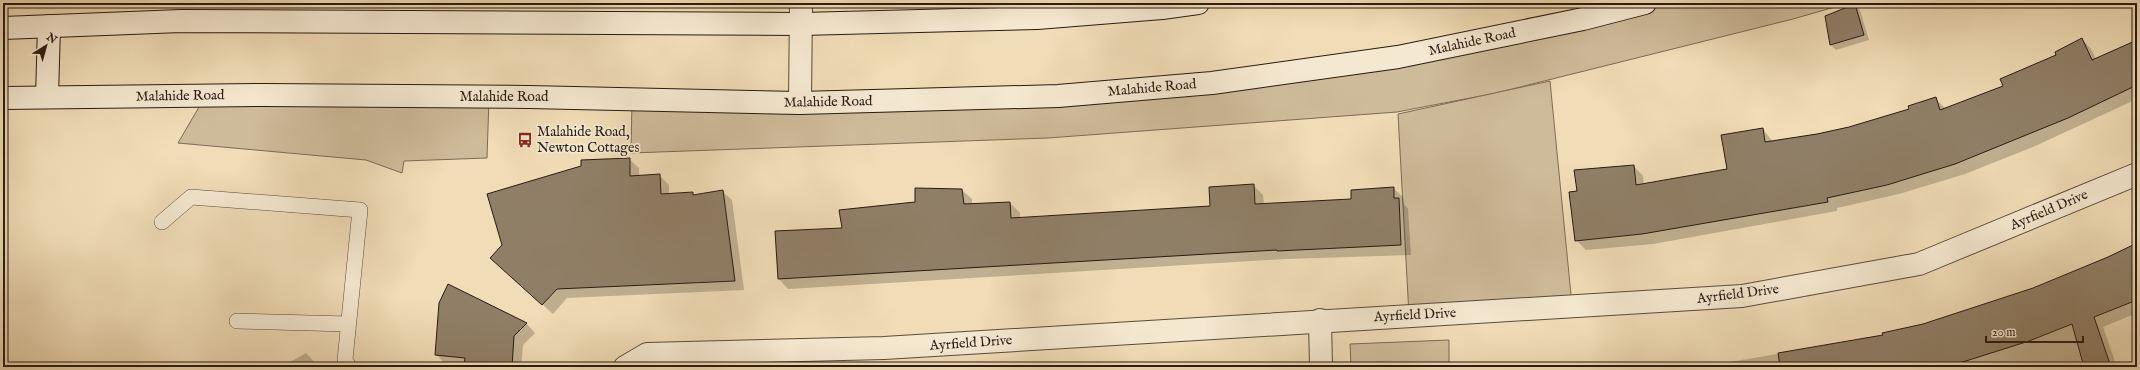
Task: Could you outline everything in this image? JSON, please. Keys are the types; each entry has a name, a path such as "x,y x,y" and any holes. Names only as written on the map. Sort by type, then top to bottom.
{"main road":[{"path":"800,103 801,3"},
{"path":"3,28 181,21 801,24 1037,18 1162,8 1198,3"},
{"name":"Malahide Road","path":"3,98 256,95 529,97 800,103 1058,96 1212,83 1398,57 1582,20 1645,3"},
{"path":"47,97 49,26"},
{"name":"Ayrfield Drive","path":"625,367 647,354 884,348 1320,320 1742,296 1920,264 2137,174"},
{"path":"1320,320 1321,367"}],"lane":[{"path":"162,222 190,197 360,210 345,360 349,367"},
{"path":"237,321 348,324"}],"shaded area":[{"path":"1648,3 1849,3 1793,19 1496,93 1397,112 1048,138 631,153 632,100 1212,83"},
{"path":"1550,81 1572,305 1409,315 1398,114"},
{"path":"206,95 489,98 487,158 404,161 402,173 366,160 178,143"},
{"path":"1449,340 1449,367 1351,367 1350,344"}],"building":[{"path":"1855,4 1864,35 1830,45 1825,16"},
{"path":"2082,38 2092,60 2137,40 2137,85 2068,118 1955,164 1887,185 1827,198 1828,202 1642,234 1575,241 1569,192 1577,191 1574,170 1634,165 1636,185 1727,169 1721,135 1763,128 1765,142 1817,134 1849,127 1909,109 1908,106 1936,97 1940,110 2003,86 2000,79 2056,55 2055,52"},
{"path":"630,158 630,176 660,174 661,194 693,192 693,195 723,190 735,281 557,289 542,305 490,258 502,245 487,194 581,166 581,160"},
{"path":"1254,184 1255,204 1351,199 1351,190 1394,187 1394,198 1399,198 1401,245 1277,250 778,279 775,231 842,228 839,210 915,202 915,188 962,189 964,204 1010,202 1011,218 1210,206 1209,187"},
{"path":"2137,243 2137,300 2094,317 2111,367 2084,367 2072,324 2029,341 1947,367 1780,367 1778,353 1883,335 1882,333 1923,324 2033,288 2108,257"},
{"path":"448,284 527,323 514,336 512,367 464,367 465,358 435,355 439,303"}],"place":[{"name":"Malahide Road, Newton Cottages","path":"525,140"}]}
